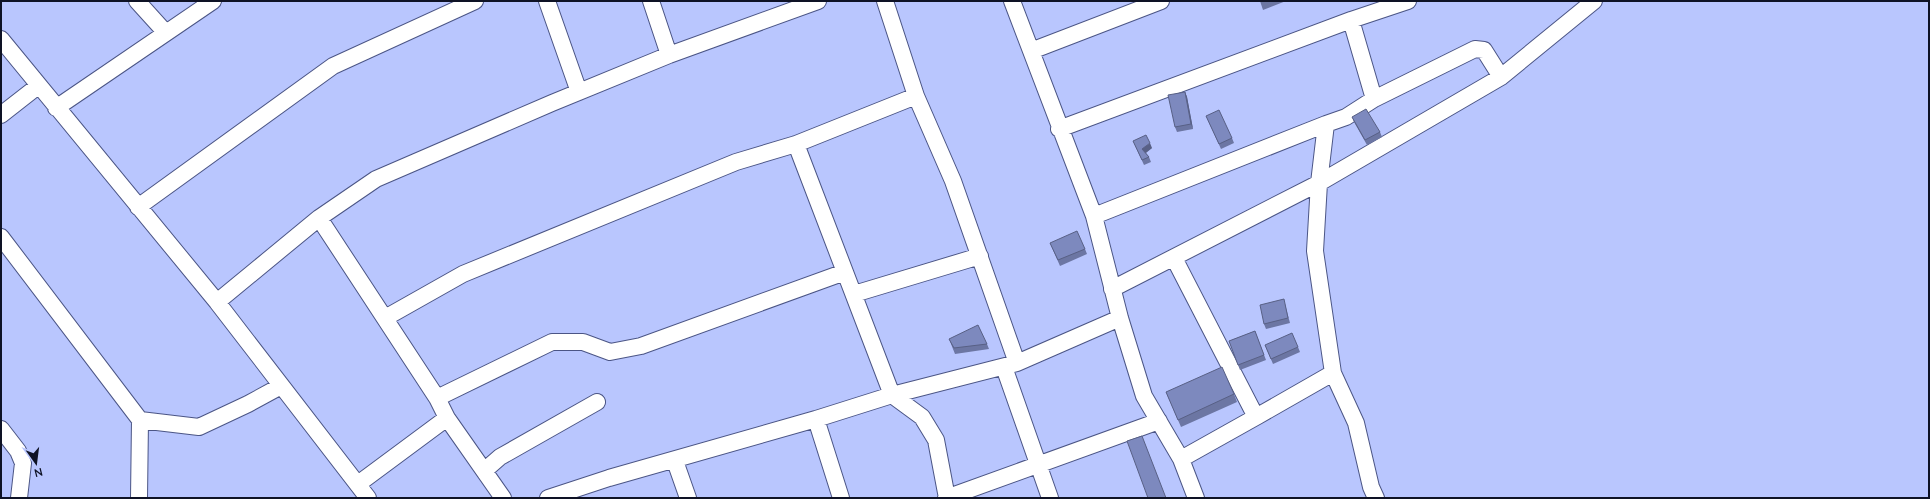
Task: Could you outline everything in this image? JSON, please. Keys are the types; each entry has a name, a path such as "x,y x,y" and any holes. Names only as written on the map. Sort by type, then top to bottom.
{"street":[{"path":"137,1 166,33"},
{"path":"56,108 213,1"},
{"path":"138,207 333,66 475,1"},
{"path":"547,1 579,92"},
{"path":"651,1 669,55"},
{"path":"217,302 319,218 376,179 669,55 818,1"},
{"path":"885,1 916,96 953,181 980,256 1037,463 1050,498"},
{"path":"1012,1 1094,216 1120,318 1144,396 1181,459 1196,498"},
{"path":"1032,51 1161,1"},
{"path":"1060,129 1351,20 1368,8 1408,1"},
{"path":"1112,289 1319,183 1501,77 1594,1"},
{"path":"1351,20 1374,100"},
{"path":"1,39 56,108 217,302 368,498"},
{"path":"1094,216 1346,117 1374,100 1475,49 1484,50 1501,77"},
{"path":"1,114 38,86"},
{"path":"384,318 462,274 736,162 796,144 916,96"},
{"path":"1326,124 1319,183 1314,251 1333,372 1356,423 1371,487 1376,498"},
{"path":"796,144 892,394 922,417 936,440 947,498 1037,463 1158,421"},
{"path":"319,218 437,398 447,418 503,498"},
{"path":"1,237 140,420 139,498"},
{"path":"854,294 980,256"},
{"path":"1174,258 1256,417"},
{"path":"437,398 552,342 583,342 610,352 641,346 845,272"},
{"path":"548,498 609,478 675,461 816,419 892,394 1010,365 1120,318"},
{"path":"1181,459 1333,372"},
{"path":"140,420 199,427 248,404 281,386"},
{"path":"484,471 500,457 598,402"},
{"path":"358,484 447,418"},
{"path":"816,419 841,498"},
{"path":"1,429 18,451 23,463 19,498"},
{"path":"675,461 688,498"}],"building":[{"path":"1185,92 1191,124 1175,127 1168,95"},
{"path":"1366,109 1380,132 1365,140 1352,117"},
{"path":"1219,110 1232,138 1219,144 1206,116"},
{"path":"1146,135 1150,143 1142,149 1149,157 1142,160 1133,141"},
{"path":"1077,231 1085,249 1058,260 1050,243"},
{"path":"1284,299 1288,318 1264,324 1260,305"},
{"path":"978,325 987,344 954,348 949,339"},
{"path":"1255,331 1264,355 1238,365 1229,341"},
{"path":"1292,333 1298,347 1271,359 1265,345"},
{"path":"1222,367 1234,394 1178,420 1166,392"},
{"path":"1142,436 1166,498 1148,498 1127,441"}]}
